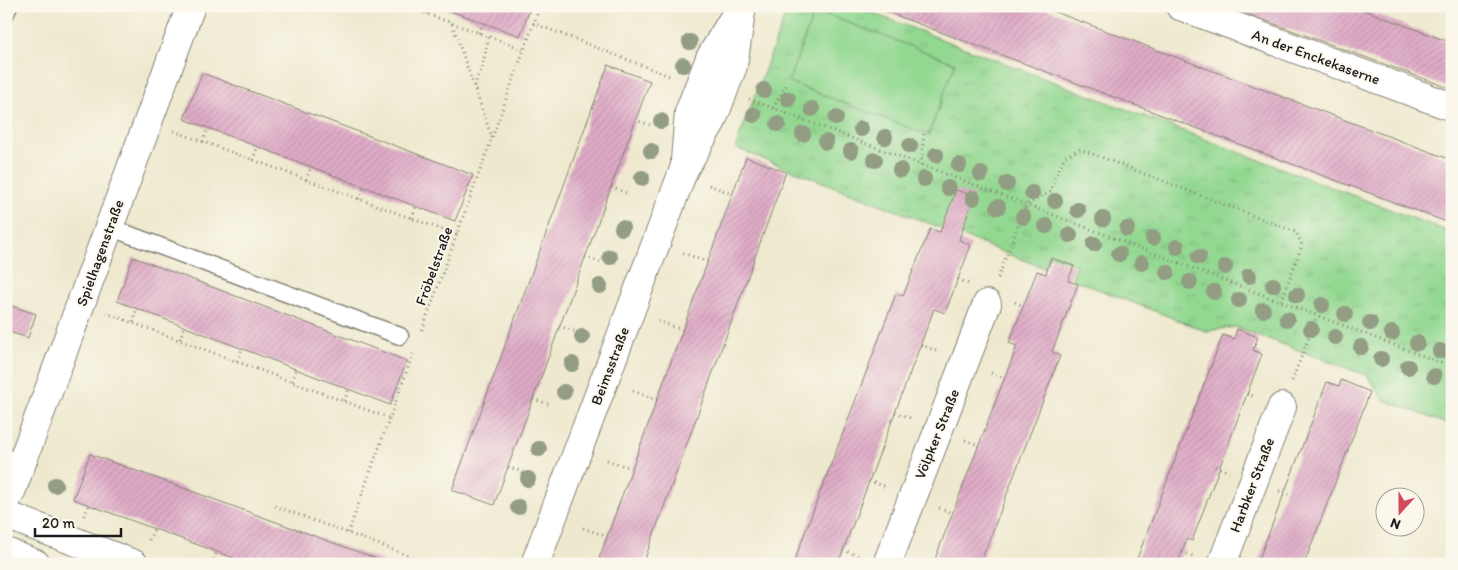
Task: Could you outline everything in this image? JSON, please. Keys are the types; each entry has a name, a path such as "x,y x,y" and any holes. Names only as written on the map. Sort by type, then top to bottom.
{"street":[{"name":"Spielhagenstraße","path":"6,499 14,483 110,227 190,6"},
{"name":"Beimsstraße","path":"536,564 684,169 712,121 733,66 741,6"},
{"name":"An der Enckekaserne","path":"1180,6 1452,107"},
{"name":"Völpker Straße","path":"887,564 987,304"},
{"name":"Harbker Straße","path":"1222,564 1282,407"},
{"path":"6,515 134,564"},
{"path":"6,552 36,564"}],"lane":[{"path":"6,13 9,6"},
{"path":"110,227 400,336"}],"path":[{"path":"405,6 523,49"},
{"path":"427,14 430,6"},
{"name":"Fröbelstraße","path":"420,336 540,6"},
{"path":"452,23 492,138"},
{"path":"479,33 483,23"},
{"path":"533,23 669,76"},
{"path":"474,87 482,67 489,36"},
{"path":"773,108 788,82"},
{"path":"747,99 1452,367"},
{"path":"636,120 650,125"},
{"path":"148,122 457,235"},
{"path":"203,142 208,128"},
{"path":"921,165 924,133"},
{"path":"253,160 257,147"},
{"path":"987,304 1026,205 1050,192 1064,156 1080,150 1296,232 1302,245 1281,302"},
{"path":"306,180 311,167"},
{"path":"708,184 732,194"},
{"path":"359,199 364,187"},
{"path":"611,187 626,193"},
{"path":"412,218 416,206"},
{"path":"683,253 706,262"},
{"path":"585,257 600,262"},
{"path":"81,304 180,339 389,418"},
{"path":"133,322 137,309"},
{"path":"1282,407 1317,316"},
{"path":"658,321 682,330"},
{"path":"559,326 574,331"},
{"path":"180,339 184,327"},
{"path":"348,533 416,345"},
{"path":"237,361 242,348"},
{"path":"292,381 296,369"},
{"path":"344,401 349,389"},
{"path":"633,391 657,400"},
{"path":"533,399 548,404"},
{"path":"607,460 632,468"},
{"path":"508,467 523,472"},
{"path":"275,506 431,564"},
{"path":"583,528 606,536"},
{"path":"212,564 217,552"}],"green space":[{"path":"789,6 854,6 1452,233 1452,426 1384,400 1368,376 1236,327 1206,331 1072,279 1076,265 1049,255 1044,268 735,148","holes":["815,10 955,63 929,135 788,82"]},
{"path":"815,10 956,63 928,135 788,82"}],"building":[{"path":"446,6 531,6 520,36 445,9"},
{"path":"879,6 1039,6 1452,160 1452,224 879,9"},
{"path":"1235,6 1353,6 1452,43 1452,89 1234,9"},
{"path":"608,65 650,81 494,505 452,490"},
{"path":"202,73 473,175 455,221 184,119"},
{"path":"746,157 786,172 643,564 597,564"},
{"path":"956,190 974,196 959,240 971,245 945,313 934,309 838,564 793,564 896,294 903,296 930,229 940,232"},
{"path":"133,257 407,361 390,405 117,301"},
{"path":"1051,258 1074,266 1068,281 1078,284 1052,352 1060,356 980,564 933,564 1017,346 1009,343 1037,271 1046,274"},
{"path":"6,304 36,314 28,338 6,331"},
{"path":"1237,329 1258,337 1253,350 1262,354 1192,541 1187,539 1177,564 1135,564 1223,335 1234,339"},
{"path":"1341,380 1370,392 1304,564 1257,564 1327,382 1339,386"},
{"path":"90,454 383,561 383,564 250,564 73,499"}]}
